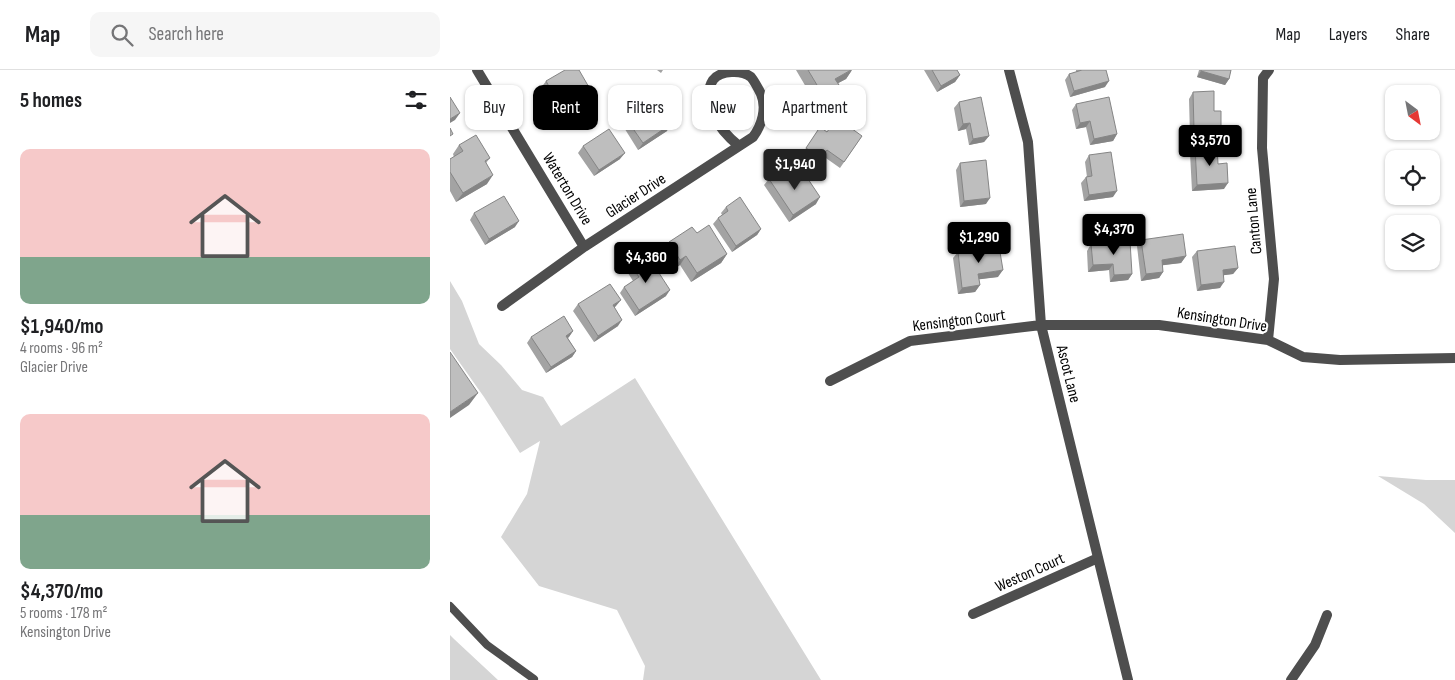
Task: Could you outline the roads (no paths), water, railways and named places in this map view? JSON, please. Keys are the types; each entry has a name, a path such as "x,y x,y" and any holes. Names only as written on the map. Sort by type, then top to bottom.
{"street":[{"name":"Waterton Drive","path":"476,70 584,246"},
{"name":"Glacier Drive","path":"502,306 584,246 753,137 760,127 764,109 763,99 750,76 736,70 728,71 713,80 709,88 709,104 712,114 739,146"},
{"name":"Ascot Lane","path":"1008,70 1028,142 1041,325 1128,680"},
{"name":"Canton Lane","path":"1268,340 1274,279 1262,148 1263,78 1269,70"},
{"name":"Kensington Drive","path":"1041,325 1159,325 1268,340 1303,357 1340,360 1455,358"},
{"name":"Kensington Court","path":"830,381 910,341 1041,325"},
{"name":"Weston Court","path":"973,614 1098,558"},
{"path":"1291,680 1315,645 1327,615"}],"lane":[{"path":"450,606 487,645 534,679"}]}
